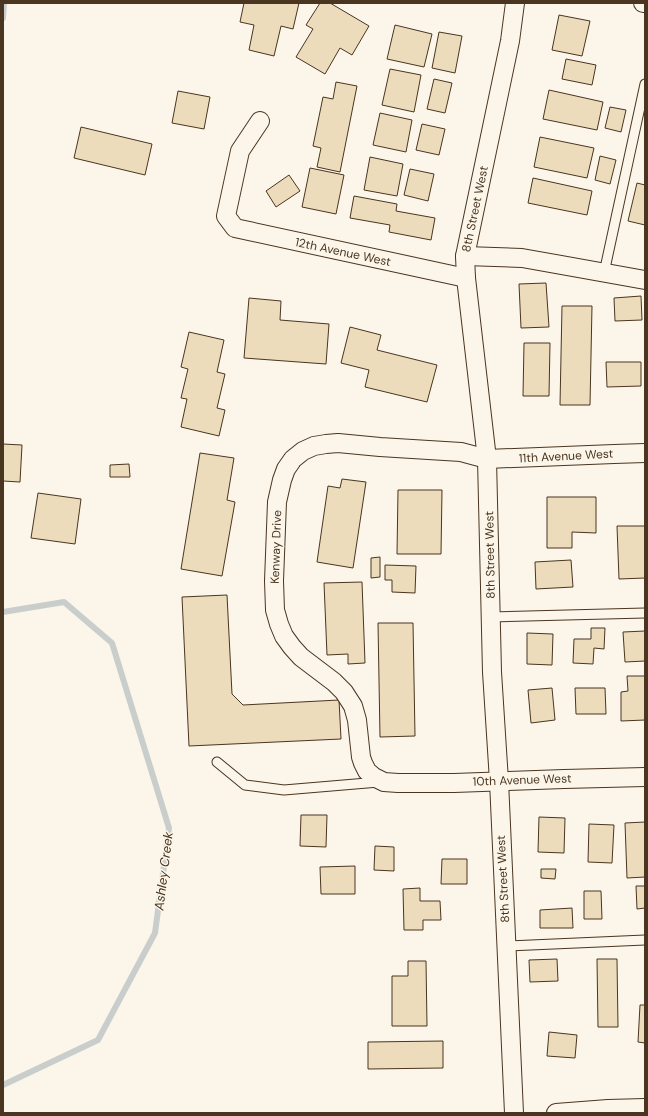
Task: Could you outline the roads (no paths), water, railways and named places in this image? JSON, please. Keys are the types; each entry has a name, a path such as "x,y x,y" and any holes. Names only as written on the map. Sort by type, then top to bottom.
{"street":[{"name":"8th Street West","path":"514,1113 499,781 492,672 488,459 466,278 465,256 510,41 515,3"},
{"name":"12th Avenue West","path":"260,121 240,151 226,216 235,228 466,278"},
{"path":"465,256 522,258 645,280"},
{"name":"Kenway Drive","path":"391,782 374,777 367,771 361,757 358,720 344,692 334,682 301,657 284,636 279,624 275,610 274,581 277,502 282,480 286,469 293,459 303,451 314,446 326,444 338,443 461,452 488,459"},
{"name":"11th Avenue West","path":"488,459 645,453"},
{"name":"10th Avenue West","path":"391,782 454,783 645,777"},
{"path":"556,1113 645,1108"}],"lane":[{"path":"604,273 645,84"},
{"path":"491,618 645,613"},
{"path":"217,762 245,785 284,790 391,782"},
{"path":"506,946 645,940"}],"waterway":[{"name":"Ashley Creek","path":"3,18 4,3"},
{"name":"Ashley Creek","path":"3,612 64,602 112,643 169,828 155,933 98,1040 3,1085"}]}
